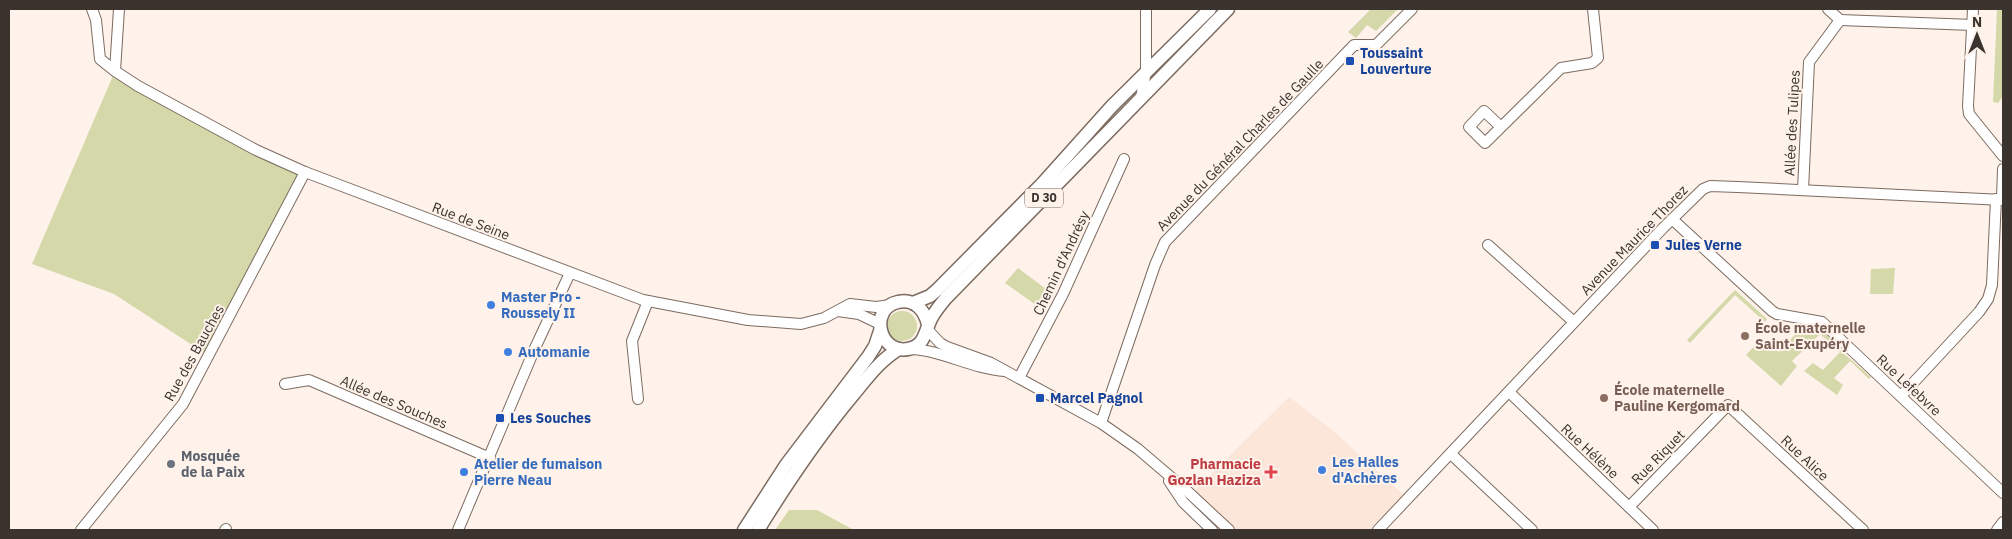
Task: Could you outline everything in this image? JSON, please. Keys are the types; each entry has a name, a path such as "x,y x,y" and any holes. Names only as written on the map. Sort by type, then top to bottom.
{"main road":[{"name":"D 30","path":"912,303 930,296 937,290 1042,184 1146,71 1210,9"},
{"name":"D 30","path":"927,327 946,298 1228,9"},
{"path":"744,530 786,465 868,357 875,346 881,316 891,305 898,302 912,303 924,312 927,327 924,338 919,344 903,349 881,362 831,421 807,454 758,530"},
{"path":"880,328 887,343 903,349"}],"street":[{"name":"Rue de Seine","path":"92,9 96,20 100,59 138,86 256,150 305,172 570,273 648,301 748,320 802,324 813,322 850,304 883,307 891,305"},
{"path":"115,71 119,9"},
{"path":"1140,99 1144,88 1146,71 1146,9"},
{"name":"Avenue du Général Charles de Gaulle","path":"1101,423 1157,260 1165,242 1354,45 1376,44 1412,9"},
{"path":"1501,126 1561,68 1592,63 1598,58 1593,9"},
{"path":"1828,9 1840,20 1972,25"},
{"path":"1973,9 1969,114 2003,156"},
{"name":"Allée des Tulipes","path":"1803,190 1809,62 1840,20"},
{"name":"Chemin d'Andrésy","path":"1019,378 1063,294 1124,158"},
{"path":"1901,396 1979,312 1988,299 1992,285 2003,169"},
{"name":"Rue des Bauches","path":"85,529 183,404 305,172"},
{"name":"Avenue Maurice Thorez","path":"1378,530 1695,195 1710,186 2000,199"},
{"name":"Rue Lefebvre","path":"1672,219 1777,314 1822,322 2003,493"},
{"path":"1488,245 1574,322"},
{"path":"458,530 535,348 570,273"},
{"path":"638,399 632,341 648,301"},
{"path":"838,311 859,314 880,328"},
{"path":"927,327 940,343 947,347 980,357 1101,423 1138,449 1229,530"},
{"path":"903,349 919,349 989,370 1005,372"},
{"name":"Allée des Souches","path":"285,384 309,380 490,458"},
{"name":"Rue Hélène","path":"1509,392 1653,530"},
{"name":"Rue Riquet","path":"1629,507 1728,405"},
{"name":"Rue Alice","path":"1728,405 1863,530"},
{"path":"1451,454 1532,530"},
{"path":"1163,472 1184,502 1212,530"},
{"path":"1997,530 2003,522"}],"shaded area":[{"path":"1289,397 1331,429 1408,499 1378,530 1212,530 1183,502"}],"green space":[{"path":"1371,9 1398,9 1376,31 1367,25 1356,38 1348,32"},
{"path":"1997,9 2003,9 2003,96 1998,103 1993,102"},
{"path":"115,71 305,172 209,356 114,294 32,264"},
{"path":"1018,268 1046,289 1036,305 1005,283"},
{"path":"1895,268 1893,294 1870,294 1871,269"},
{"path":"1735,290 1767,319 1765,322 1735,295 1690,343 1687,340"},
{"path":"902,311 913,315 917,326 913,337 902,341 891,337 887,326 891,315"},
{"path":"1802,327 1821,329 1842,352 1871,377 1869,379 1850,361 1834,378 1843,385 1837,395 1804,371 1813,363 1823,370 1840,352 1820,334 1792,361 1797,366 1781,386 1746,355 1762,338 1779,352"},
{"path":"789,510 817,510 854,530 775,530"}],"place":[{"name":"Toussaint Louverture","path":"1350,61"},
{"name":"Jules Verne","path":"1655,245"},
{"name":"Master Pro - Roussely II","path":"491,305"},
{"name":"École maternelle Saint-Exupéry","path":"1745,336"},
{"name":"Automanie","path":"508,352"},
{"name":"Marcel Pagnol","path":"1040,398"},
{"name":"École maternelle Pauline Kergomard","path":"1604,398"},
{"name":"Les Souches","path":"500,418"},
{"name":"Mosquée de la Paix","path":"171,464"},
{"name":"Les Halles d'Achères","path":"1322,470"},
{"name":"Atelier de fumaison Pierre Neau","path":"464,472"},
{"name":"Pharmacie Gozlan Haziza","path":"1271,472"}]}
